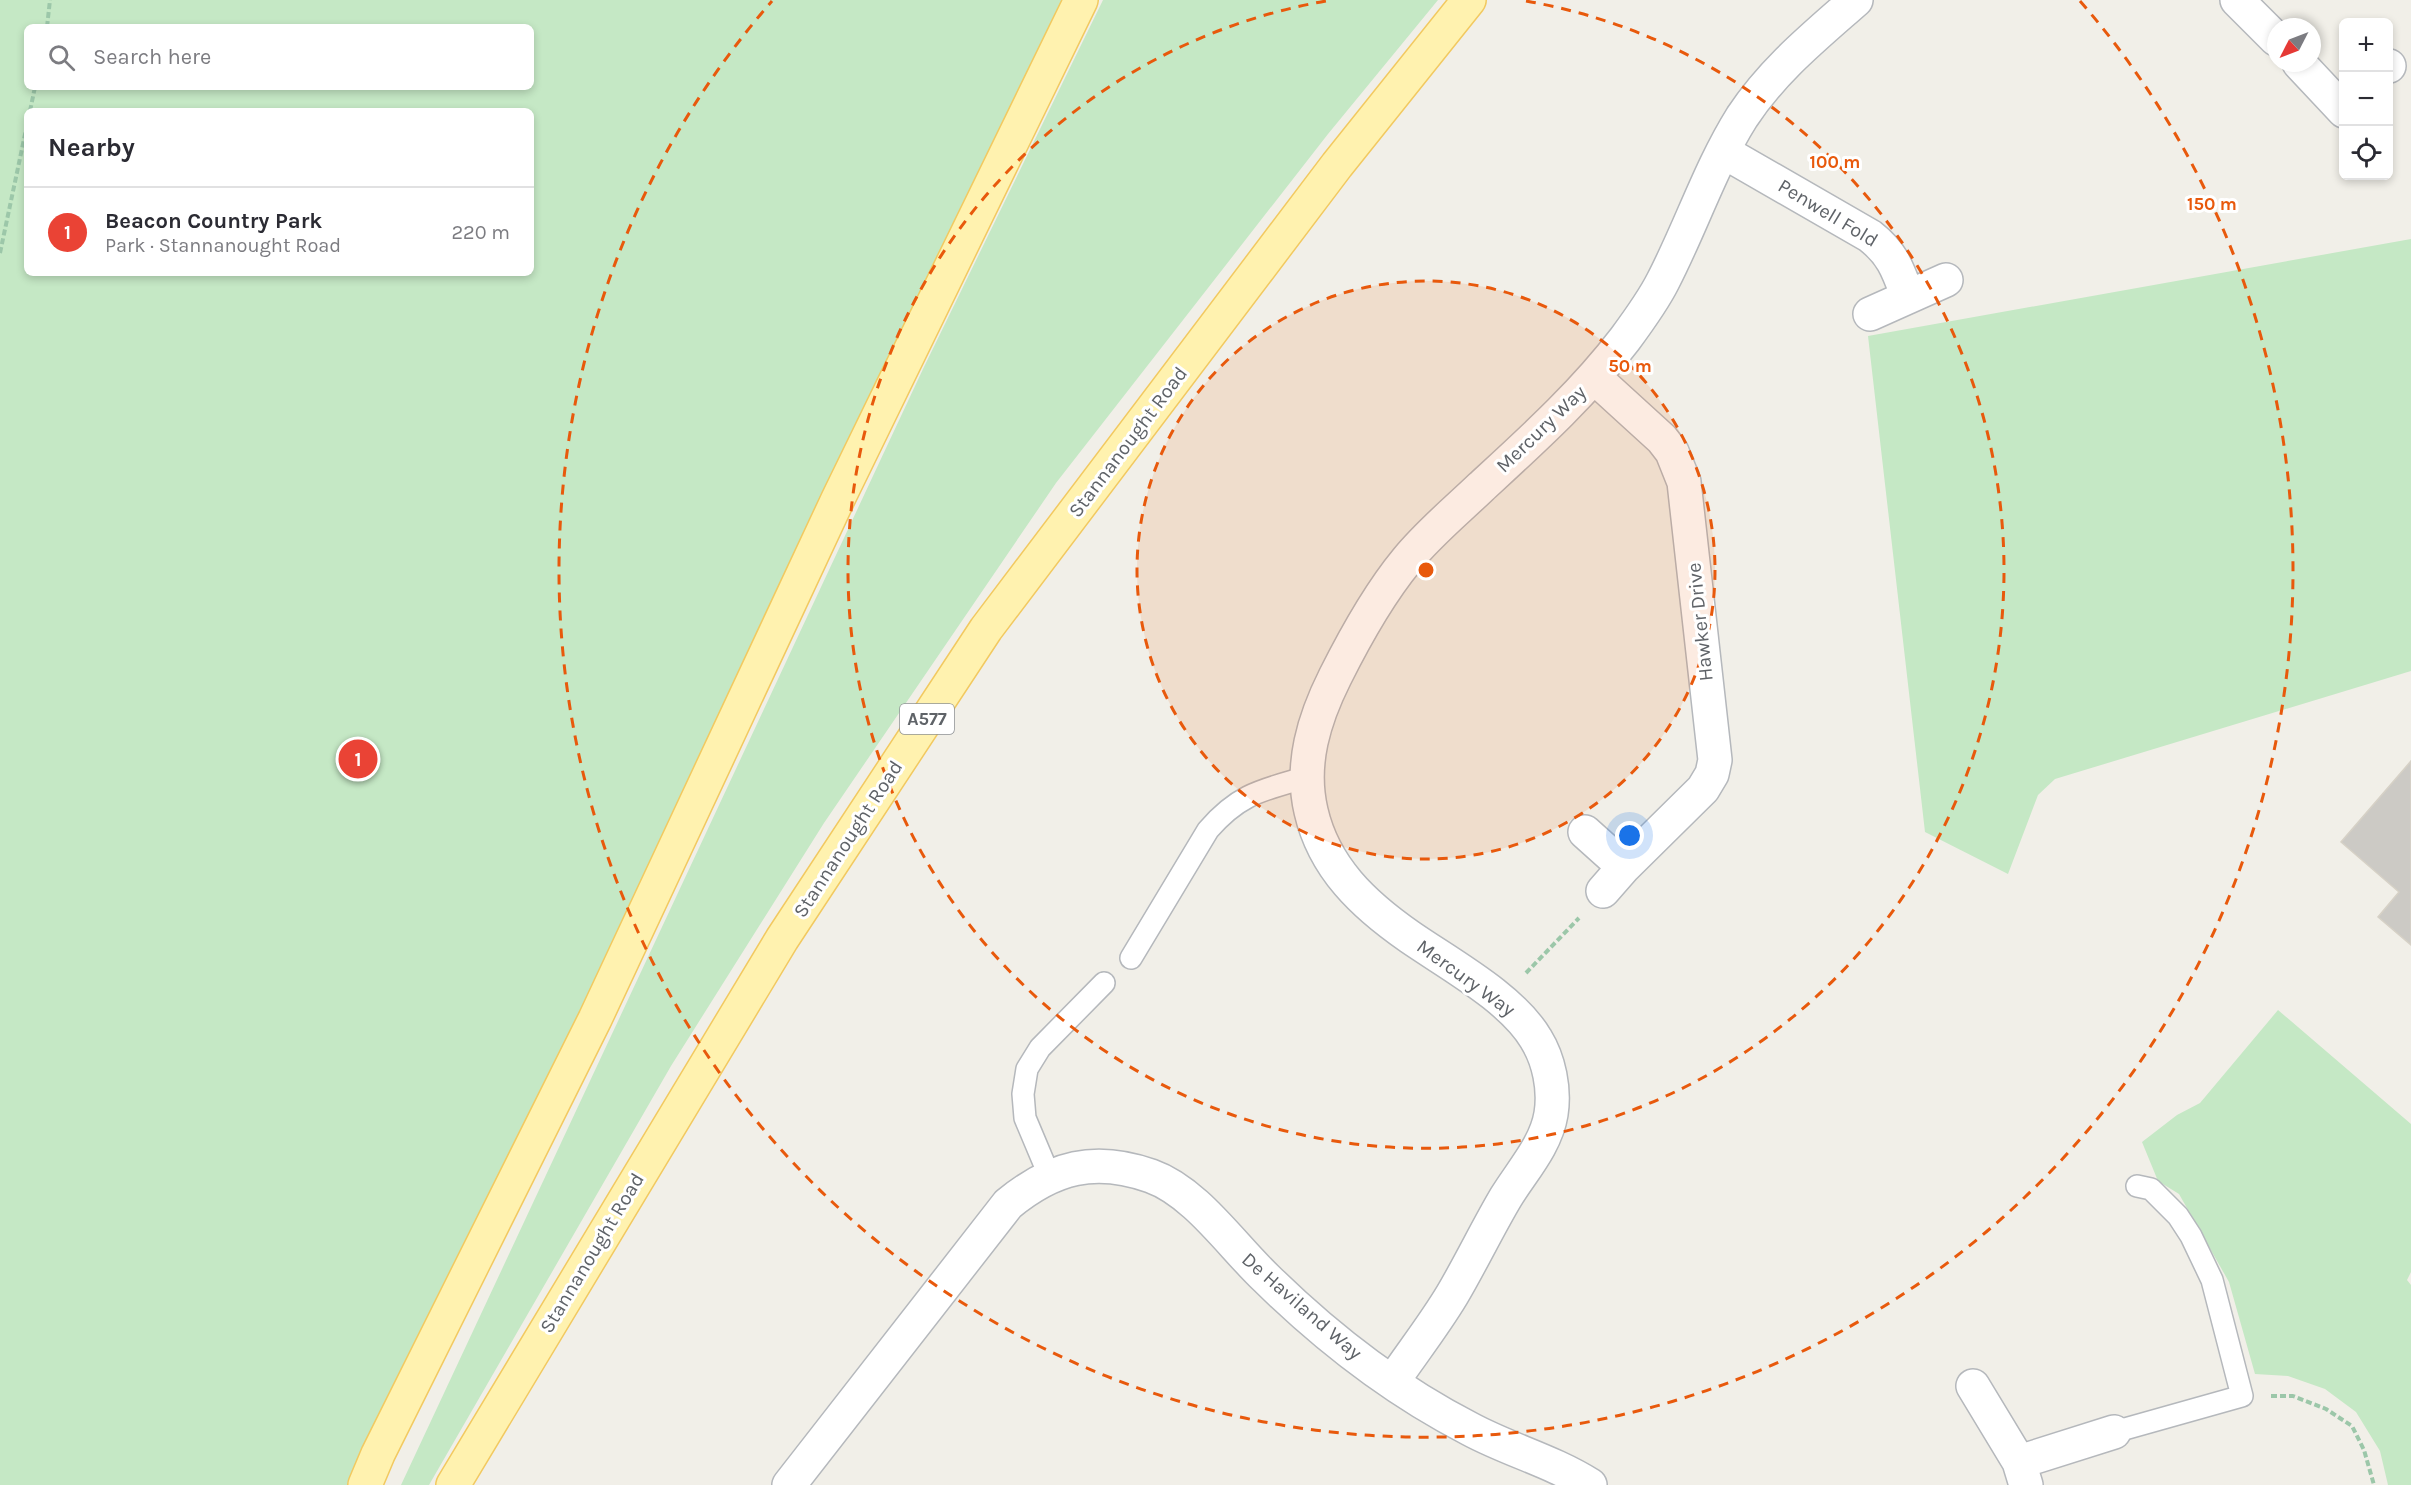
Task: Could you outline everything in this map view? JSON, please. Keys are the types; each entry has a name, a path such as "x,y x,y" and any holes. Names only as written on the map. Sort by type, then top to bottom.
{"main road":[{"path":"365,1485 378,1454 596,1019 838,499 1081,0"},
{"name":"Stannanought Road","path":"453,1485 782,939 986,629 1337,165 1469,0"}],"street":[{"name":"Mercury Way","path":"1393,1381 1461,1280 1487,1229 1543,1140 1551,1115 1552,1089 1548,1066 1538,1041 1523,1021 1500,1000 1376,914 1353,891 1335,866 1321,841 1311,810 1307,777 1308,752 1314,727 1324,698 1387,586 1429,535 1564,411 1594,377 1645,311 1663,282 1739,122 1778,70 1856,0"},
{"path":"2237,0 2267,30"},
{"path":"2308,72 2339,105"},
{"name":"Penwell Fold","path":"1724,152 1870,236 1884,247 1893,260 1908,297"},
{"path":"1870,314 1946,280"},
{"name":"Hawker Drive","path":"1594,377 1662,439 1679,467 1684,482 1715,760 1712,774 1703,789 1614,879"},
{"path":"1585,832 1614,879"},
{"name":"De Haviland Way","path":"789,1485 1008,1204 1027,1188 1049,1175 1073,1168 1102,1166 1128,1169 1154,1177 1176,1190 1197,1207 1266,1278 1310,1318 1354,1354 1430,1406 1472,1430 1569,1472 1590,1485"},
{"path":"1973,1386 2023,1473 2114,1431"}],"lane":[{"path":"1131,958 1208,830 1220,817 1234,804 1252,793 1307,777"},
{"path":"1049,1175 1025,1118 1023,1094 1028,1069 1040,1048 1104,983"},
{"path":"2114,1431 2242,1396 2212,1280 2191,1236 2178,1216 2151,1189 2137,1186"}],"path":[{"path":"46,24 50,0"},
{"path":"31,108 34,90"},
{"path":"0,253 24,139"},
{"path":"1500,1000 1614,879"},
{"path":"2242,1396 2293,1396 2326,1408 2352,1426 2364,1450 2374,1485"}],"green space":[{"path":"0,0 1081,0 365,1485 0,1485"},
{"path":"1103,0 1438,0 1328,134 1056,483 824,823 671,1066 429,1485 401,1485 923,369"},
{"path":"2411,239 2411,671 2055,779 2038,795 2008,874 1925,832 1868,336"},
{"path":"2278,1010 2411,1124 2411,1272 2407,1280 2411,1285 2411,1485 2388,1485 2380,1451 2356,1412 2325,1389 2288,1376 2255,1374 2229,1282 2179,1194 2158,1181 2142,1142 2177,1115 2200,1103"}],"building":[{"path":"2411,761 2411,945 2378,917 2399,892 2341,842"}],"place":[{"name":"Beacon Country Park","path":"358,759"}]}
